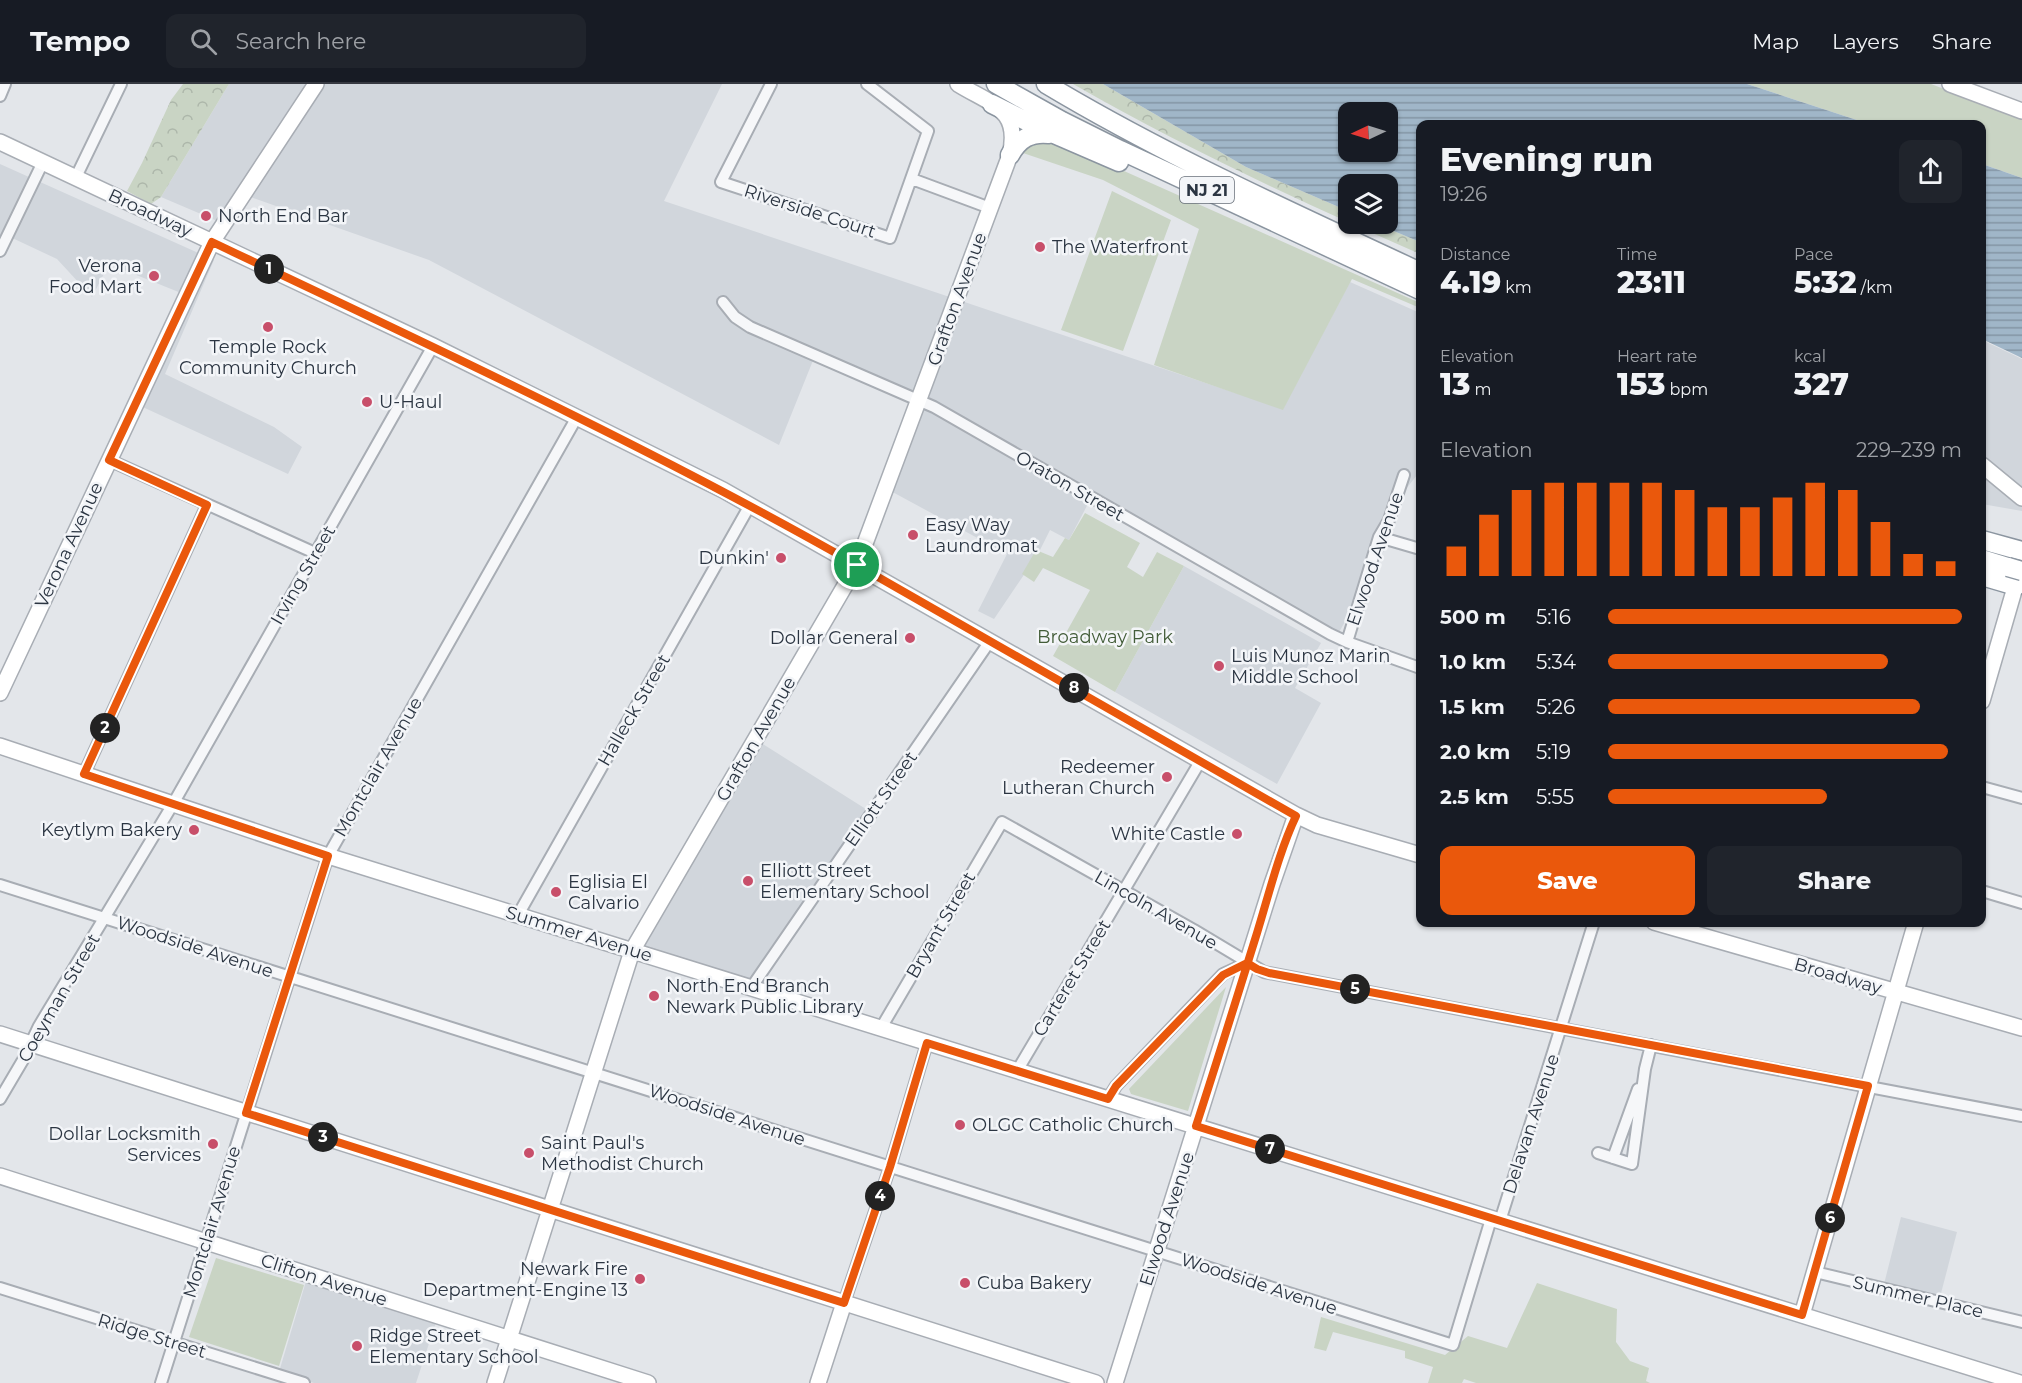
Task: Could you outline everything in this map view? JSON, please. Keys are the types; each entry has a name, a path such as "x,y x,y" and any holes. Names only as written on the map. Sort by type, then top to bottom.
{"highway":[{"name":"NJ 21","path":"996,84 1091,136 1416,288"},
{"name":"NJ 21","path":"1046,84 1148,142 1416,270"},
{"path":"992,104 1058,136 1265,218"},
{"path":"1010,156 1015,147 1027,136 1042,133 1058,136"},
{"path":"1287,209 1416,260"},
{"path":"1986,543 2018,568"},
{"path":"1986,560 2018,568"},
{"path":"1986,575 2018,568"}],"street":[{"path":"0,96 5,84"},
{"path":"76,177 121,84"},
{"name":"Verona Avenue","path":"0,693 212,242 316,84"},
{"name":"Riverside Court","path":"771,84 721,182 890,238 928,131 867,84"},
{"name":"Grafton Avenue","path":"495,1383 632,951 857,565 1010,156 1012,126 1001,111 992,104 958,84"},
{"path":"1950,84 2022,111"},
{"name":"Broadway","path":"0,142 433,346 750,505 1296,816 1317,825 1416,854"},
{"path":"0,251 43,162"},
{"path":"912,179 990,208"},
{"name":"Oraton Street","path":"723,302 735,317 750,327 919,400 1347,642 1416,667"},
{"name":"Irving Street","path":"173,804 433,346"},
{"name":"Montclair Avenue","path":"161,1383 328,856 576,417"},
{"path":"109,460 315,554"},
{"path":"1986,468 2022,498"},
{"name":"Elwood Avenue","path":"1347,642 1379,537 1389,520 1404,475"},
{"path":"84,774 207,505"},
{"name":"Halleck Street","path":"518,915 750,505"},
{"path":"1379,537 1416,548"},
{"path":"1986,686 2018,568"},
{"name":"Elliott Street","path":"751,988 990,640"},
{"name":"Summer Avenue","path":"0,746 328,856 2020,1383"},
{"name":"Carteret Street","path":"1017,1071 1201,760"},
{"path":"1986,788 2022,798"},
{"name":"Coeyman Street","path":"0,1099 23,1060 39,1026 173,804"},
{"name":"Elwood Avenue","path":"1115,1383 1272,884 1296,816"},
{"name":"Lincoln Avenue","path":"1002,822 1194,930 1257,969 1269,973 2022,1116"},
{"name":"Bryant Street","path":"881,1028 1002,822"},
{"name":"Woodside Avenue","path":"0,885 1453,1345"},
{"path":"1986,892 2022,903"},
{"name":"Delavan Avenue","path":"1453,1345 1562,1028 1592,927"},
{"name":"Broadway","path":"1671,927 2022,1028"},
{"path":"1802,1315 1914,927"},
{"path":"1108,1099 1116,1086 1223,975 1247,963"},
{"path":"0,1034 1096,1383"},
{"path":"818,1383 890,1167 927,1043"},
{"path":"1613,1158 1645,1069 1651,1045"},
{"path":"1598,1153 1632,1164 1645,1069"},
{"name":"Clifton Avenue","path":"0,1176 648,1383"},
{"name":"Summer Place","path":"1815,1272 2022,1322"},
{"name":"Ridge Street","path":"0,1288 304,1383"}],"shaded area":[{"path":"229,84 722,84 664,201 1283,409 1350,282 1416,311 1416,476 1392,507 1391,538 1337,636 1091,498 1069,540 1050,530 1038,554 994,619 978,611 1007,554 887,489 920,399 816,353 779,445 429,260 242,194 222,223 161,197"},
{"path":"0,164 214,260 165,374 274,427 302,447 288,474 134,403 186,295 109,264 92,297 57,259 8,236 0,253"},
{"path":"1986,342 2022,359 2022,511 1986,505"},
{"name":"Luis Munoz Marin Middle School","path":"1184,566 1321,643 1295,688 1321,703 1277,784 1115,692"},
{"name":"Elliott Street Elementary School","path":"758,741 869,811 748,987 634,951"},
{"path":"1901,1217 1957,1232 1939,1301 1883,1288"},
{"name":"Ridge Street Elementary School","path":"307,1278 437,1319 416,1383 314,1383 279,1372"}],"green space":[{"path":"183,84 229,84 161,197 151,204 127,191 171,100"},
{"path":"1073,84 1103,84 1246,167 1338,207 1338,217 1278,190 1140,121"},
{"path":"1747,84 1931,84 2022,119 2022,178 1986,165 1986,120 1857,120"},
{"path":"1059,142 1416,301 1416,306 1352,279 1283,410 1154,365 1199,229 1103,180 1023,153 1027,143"},
{"path":"1112,191 1171,220 1123,351 1061,330"},
{"path":"1398,233 1416,240 1416,252 1375,234"},
{"name":"Broadway Park","path":"1085,513 1140,543 1127,567 1143,577 1157,552 1184,566 1115,692 1053,656 1090,590 1043,568 1034,582 1022,574 1036,550 1053,557 1065,538 1069,540"},
{"path":"1226,987 1188,1111 1131,1094 1129,1089"},
{"path":"216,1258 304,1285 279,1366 189,1337"},
{"path":"1537,1283 1617,1309 1616,1342 1630,1361 1649,1368 1646,1381 1650,1383 1476,1383 1464,1379 1462,1383 1428,1383 1433,1367 1405,1358 1405,1351 1333,1332 1326,1351 1314,1348 1321,1317 1445,1355 1468,1336 1507,1348"}],"water":[{"path":"1103,84 1747,84 1857,120 1416,120 1416,240 1398,233 1398,174 1338,174 1338,207 1246,167"},
{"path":"1986,165 2022,178 2022,358 1986,341"}],"place":[{"name":"North End Bar","path":"206,216"},
{"name":"The Waterfront","path":"1040,247"},
{"name":"Verona Food Mart","path":"154,276"},
{"name":"Temple Rock Community Church","path":"268,327"},
{"name":"U-Haul","path":"367,402"},
{"name":"Easy Way Laundromat","path":"913,535"},
{"name":"Dunkin'","path":"781,558"},
{"name":"Dollar General","path":"910,638"},
{"name":"Luis Munoz Marin Middle School","path":"1219,666"},
{"name":"Redeemer Lutheran Church","path":"1167,777"},
{"name":"Keytlym Bakery","path":"194,830"},
{"name":"White Castle","path":"1237,834"},
{"name":"Elliott Street Elementary School","path":"748,881"},
{"name":"Eglisia El Calvario","path":"556,892"},
{"name":"North End Branch Newark Public Library","path":"654,996"},
{"name":"OLGC Catholic Church","path":"960,1125"},
{"name":"Dollar Locksmith Services","path":"213,1144"},
{"name":"Saint Paul's Methodist Church","path":"529,1153"},
{"name":"Newark Fire Department-Engine 13","path":"640,1279"},
{"name":"Cuba Bakery","path":"965,1283"},
{"name":"Ridge Street Elementary School","path":"357,1346"}],"route":[{"path":"857,565 723,490 433,346 212,242 109,460 207,505 84,774 328,856 246,1113 844,1303 890,1167 927,1043 1108,1099 1116,1086 1223,975 1247,963 1269,973 1868,1086 1802,1315 1196,1126 1247,963 1272,884 1296,816 857,565"}]}
